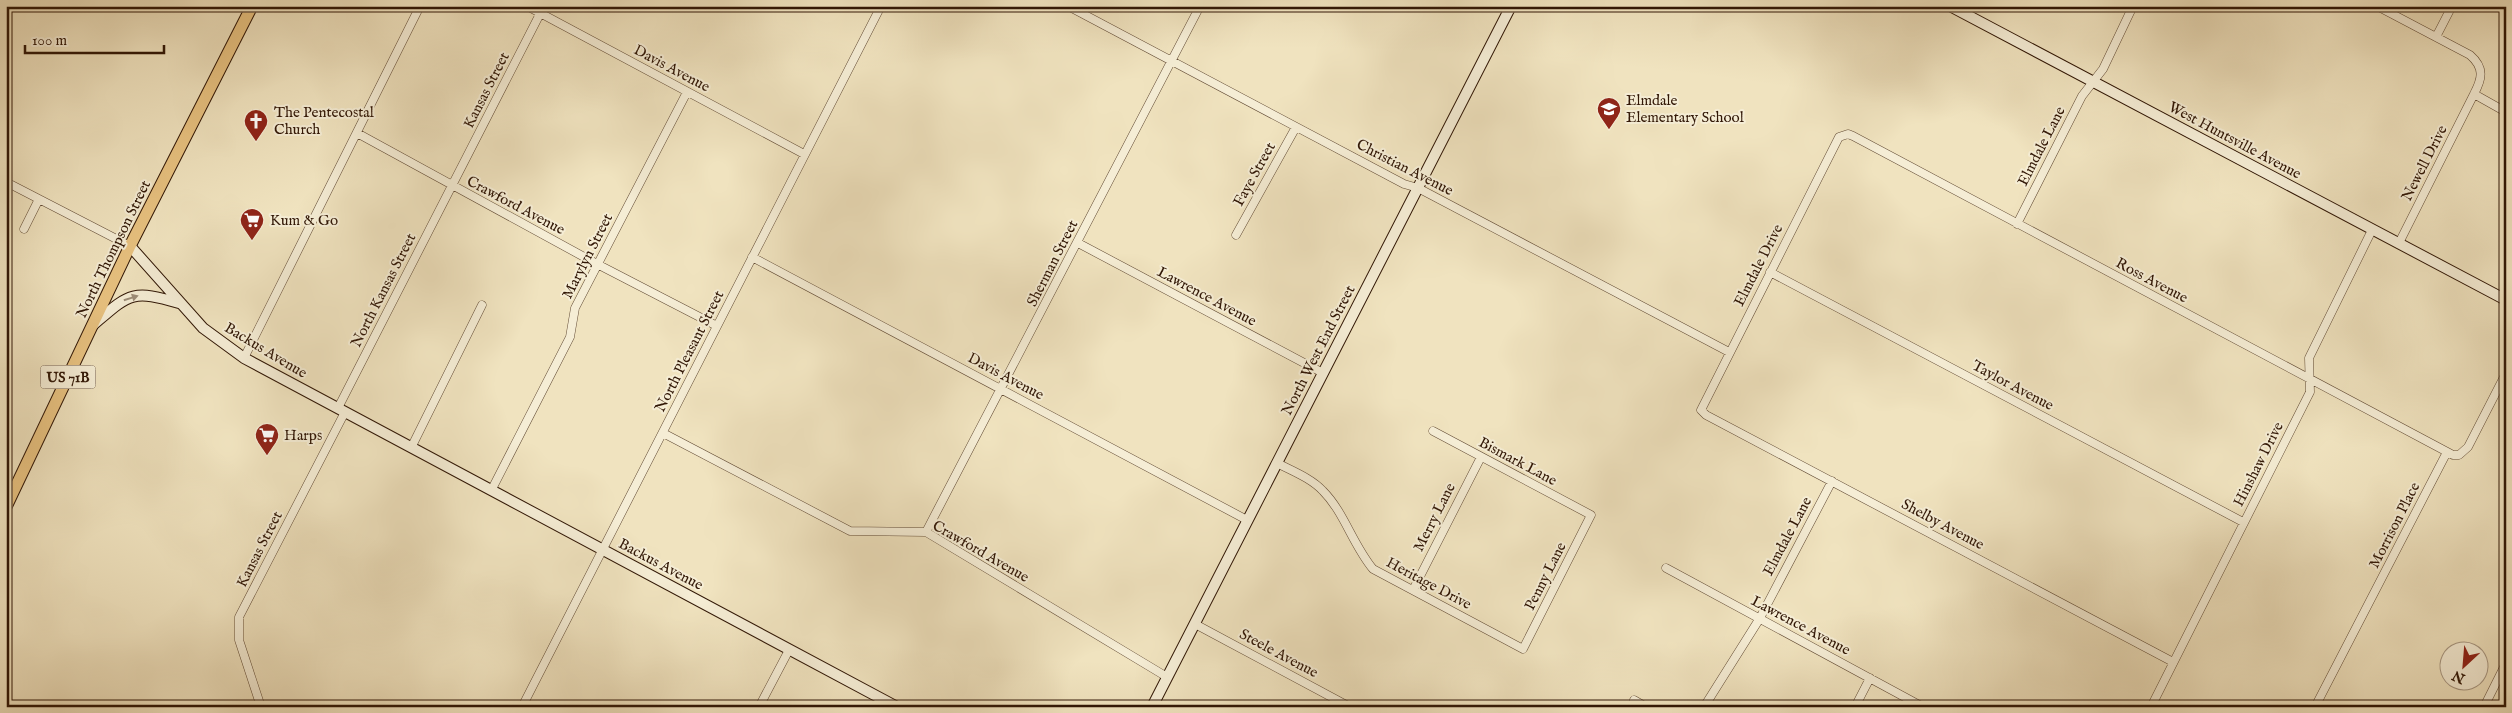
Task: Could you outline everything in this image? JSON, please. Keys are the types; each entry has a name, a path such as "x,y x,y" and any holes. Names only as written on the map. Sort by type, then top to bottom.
{"main road":[{"name":"North Thompson Street","path":"6,507 130,246 252,6"}],"street":[{"path":"244,358 420,6"},
{"name":"Davis Avenue","path":"527,6 542,10 687,92 804,154"},
{"name":"North Pleasant Street","path":"522,707 881,6"},
{"name":"Christian Avenue","path":"1068,6 1404,184 1418,188 1729,352"},
{"name":"Sherman Street","path":"926,532 1200,6"},
{"name":"North West End Street","path":"1152,707 1511,6"},
{"name":"West Huntsville Avenue","path":"1950,6 2506,300"},
{"name":"Elmdale Lane","path":"2017,224 2082,96 2103,69 2133,6"},
{"path":"2377,6 2436,37 2452,6"},
{"name":"Kansas Street","path":"452,186 542,10"},
{"name":"Newell Drive","path":"2399,243 2474,94 2482,74 2480,66 2470,55 2436,37"},
{"name":"Marylyn Street","path":"492,489 570,337 575,308 687,92"},
{"path":"2474,94 2506,112"},
{"name":"Faye Street","path":"1236,235 1296,127"},
{"name":"Crawford Avenue","path":"357,133 452,186 717,326"},
{"name":"Ross Avenue","path":"1843,135 1853,136 2447,452"},
{"name":"Elmdale Drive","path":"1701,410 1837,141 1843,135"},
{"path":"6,182 130,246"},
{"name":"North Kansas Street","path":"342,410 452,186"},
{"path":"24,229 39,199"},
{"name":"Hinshaw Drive","path":"2151,707 2310,392 2309,358 2372,230"},
{"name":"Lawrence Avenue","path":"1078,243 1323,373"},
{"name":"Backus Avenue","path":"130,246 202,328 244,358 412,446 897,707"},
{"name":"Davis Avenue","path":"752,257 1247,520"},
{"name":"Taylor Avenue","path":"1770,272 2243,522"},
{"path":"92,326 124,299 136,295 155,296 179,303"},
{"path":"412,446 482,306"},
{"path":"2447,452 2453,455 2464,452 2506,374"},
{"name":"Kansas Street","path":"261,707 239,640 239,617 342,410"},
{"name":"Shelby Avenue","path":"1701,410 2173,662"},
{"name":"Bismark Lane","path":"1433,431 1591,515"},
{"name":"Crawford Avenue","path":"663,433 850,531 926,532 1167,677"},
{"name":"Morrison Place","path":"2315,707 2447,452"},
{"name":"Merry Lane","path":"1413,590 1481,457"},
{"name":"Heritage Drive","path":"1276,463 1323,490 1360,553 1373,569 1523,649"},
{"name":"Elmdale Lane","path":"1704,707 1760,618 1832,481"},
{"name":"Penny Lane","path":"1523,649 1591,515"},
{"name":"Lawrence Avenue","path":"1666,568 1923,707"},
{"name":"Steele Avenue","path":"1195,624 1350,707"},
{"path":"759,707 789,650"},
{"path":"2484,707 2503,676 2506,664"},
{"path":"1855,707 1870,678"},
{"path":"1634,700 1646,707"}],"place":[{"name":"Elmdale Elementary School","path":"1609,130"},
{"name":"The Pentecostal Church","path":"256,142"},
{"name":"Kum & Go","path":"252,241"},
{"name":"Harps","path":"267,456"}]}
